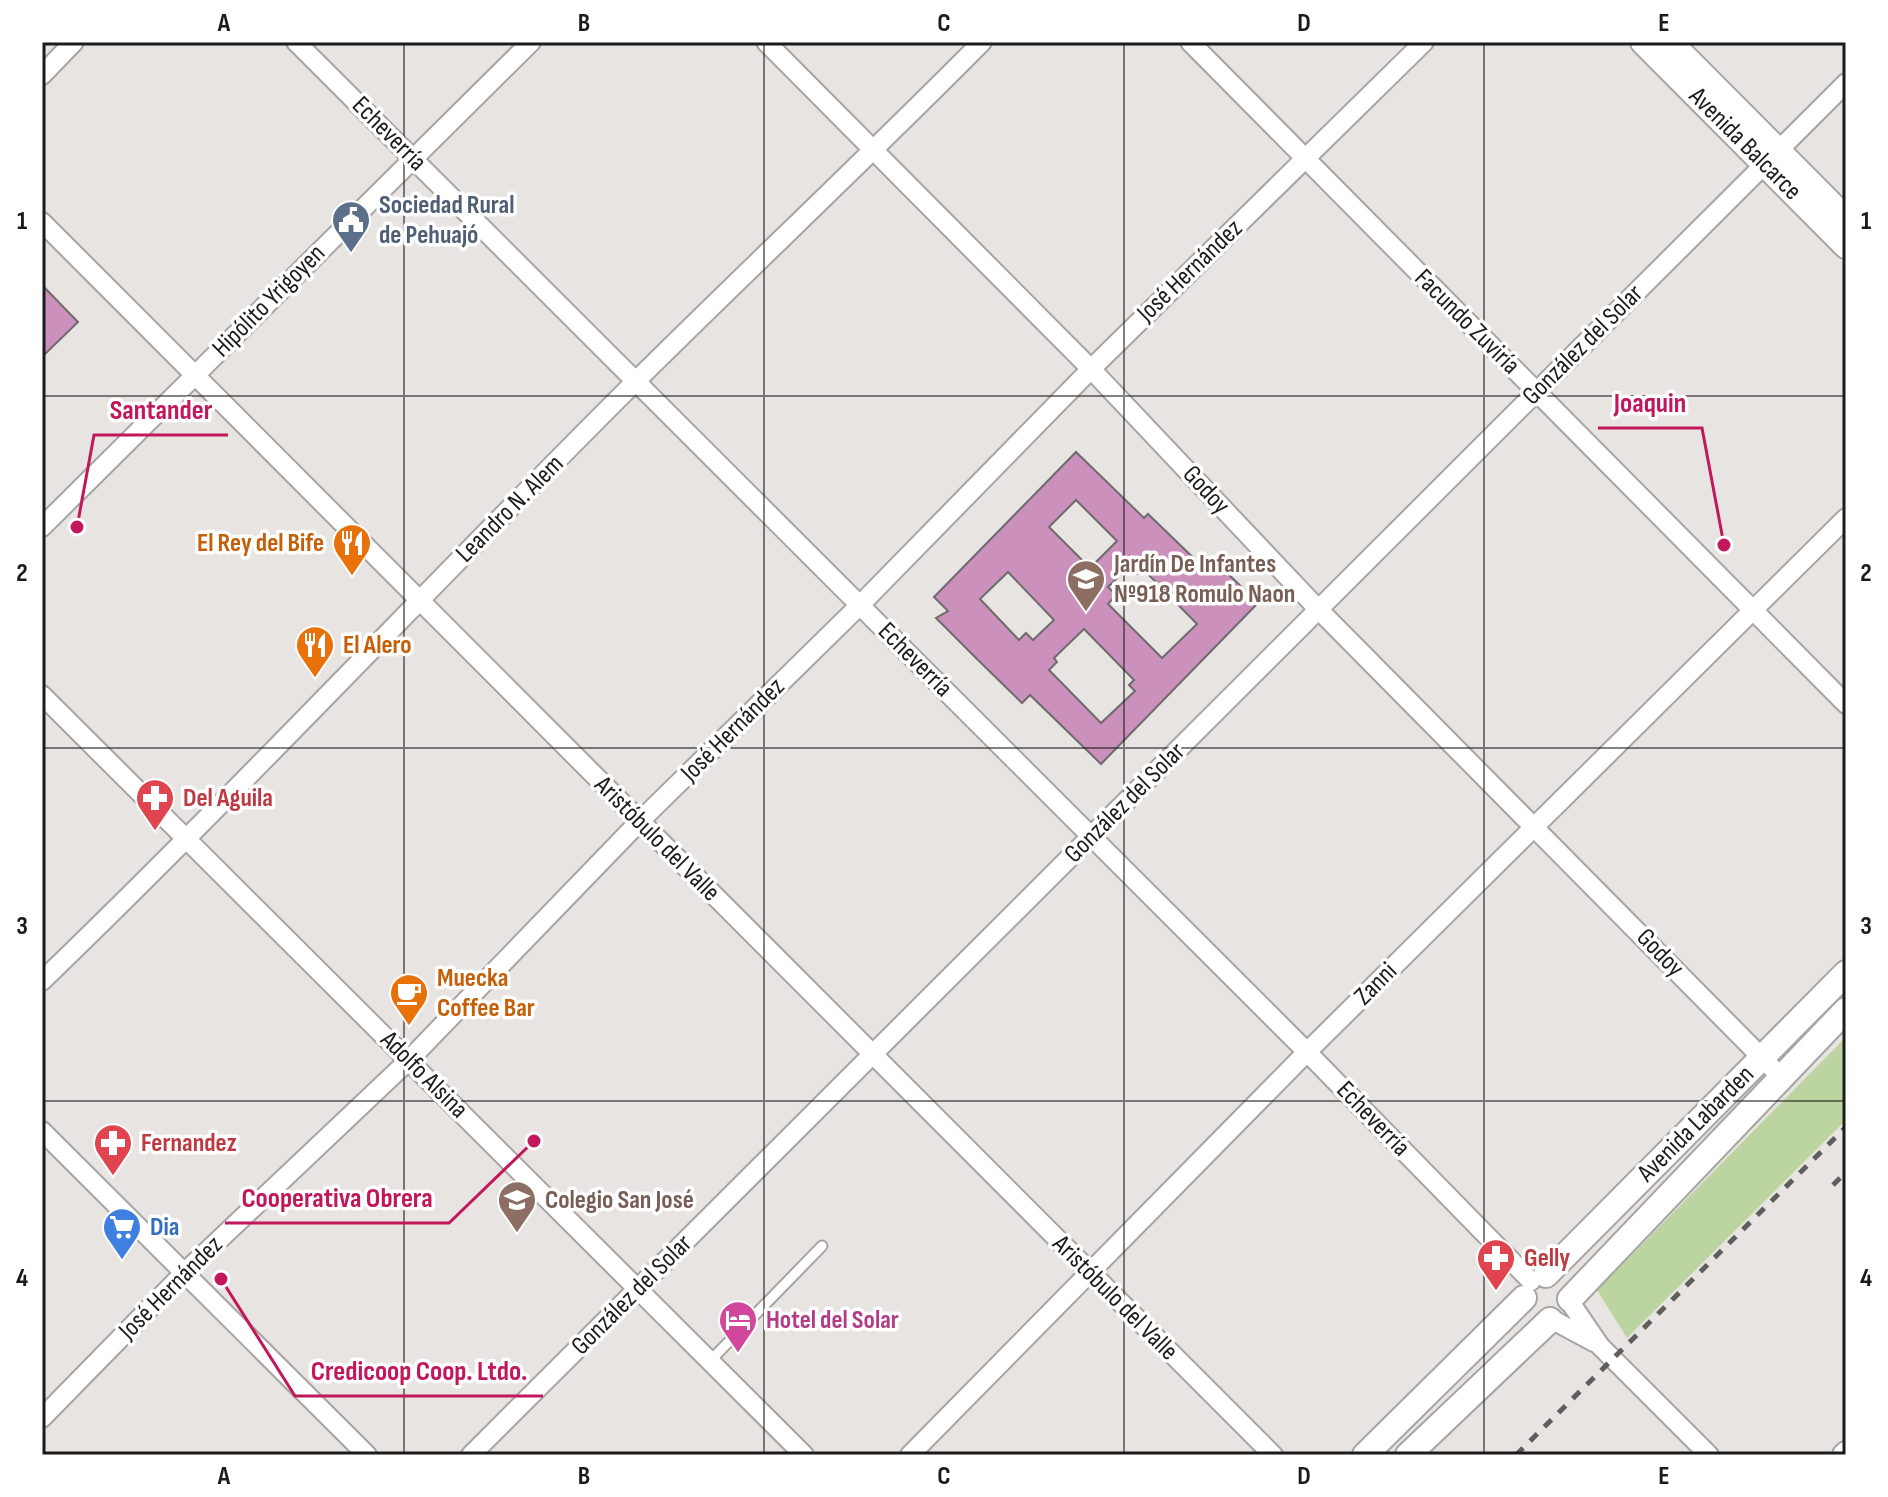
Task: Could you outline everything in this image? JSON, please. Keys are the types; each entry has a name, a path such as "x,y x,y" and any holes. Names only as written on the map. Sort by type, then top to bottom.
{"main road":[{"name":"Avenida Balcarce","path":"1643,42 1771,157 1846,219"},
{"name":"Avenida Balcarce","path":"1670,42 1846,246"},
{"name":"Avenida Labarden","path":"1365,1455 1846,973"},
{"name":"Avenida Labarden","path":"1408,1455 1561,1310 1846,1010"},
{"path":"1555,1276 1563,1281 1561,1310 1541,1320 1532,1315 1526,1307 1534,1285 1555,1276"}],"street":[{"path":"42,75 74,42"},
{"name":"Echeverría","path":"296,42 1307,1052 1534,1285"},
{"name":"Hipólito Yrigoyen","path":"42,527 531,42"},
{"name":"Godoy","path":"766,42 1091,369 1318,609 1780,1076"},
{"name":"Leandro N. Alem","path":"42,981 188,840 636,381 982,42"},
{"name":"Facundo Zuviría","path":"1190,42 1846,704"},
{"name":"José Hernández","path":"42,1418 184,1273 409,1060 640,821 860,605 1091,369 1424,42"},
{"name":"González del Solar","path":"471,1455 1846,83"},
{"name":"Aristóbulo del Valle","path":"42,222 1273,1455"},
{"name":"Zanni","path":"910,1455 1307,1052 1846,518"},
{"name":"Adolfo Alsina","path":"42,695 804,1455"},
{"path":"42,1131 367,1455"},
{"path":"1561,1310 1709,1455"}],"lane":[{"path":"710,1361 822,1246"}],"green space":[{"path":"1846,1037 1846,1120 1627,1338 1597,1290"}],"building":[{"path":"42,285 78,322 42,357"},
{"path":"1076,452 1144,518 1148,514 1205,569 1214,560 1258,603 1101,764 1030,695 1022,703 936,618 948,611 934,597","holes":["1076,500 1117,541 1090,568 1049,527","1129,566 1137,574 1143,569 1197,624 1162,658 1108,604 1116,595 1108,587","1008,572 1054,620 1033,640 1026,633 1019,640 980,599","1084,629 1134,680 1129,685 1135,691 1101,723 1049,670 1057,662 1054,658"]}],"railway":[{"path":"1516,1455 1846,1127"},
{"path":"1833,1185 1846,1172"}],"place":[{"name":"Sociedad Rural de Pehuajó","path":"351,254"},
{"name":"Santander","path":"77,527"},
{"name":"Joaquin","path":"1724,545"},
{"name":"El Rey del Bife","path":"352,577"},
{"name":"Jardín De Infantes Nº918 Romulo Naon","path":"1086,613"},
{"name":"El Alero","path":"315,679"},
{"name":"Del Aguila","path":"155,832"},
{"name":"Muecka Coffee Bar","path":"409,1027"},
{"name":"Cooperativa Obrera","path":"534,1141"},
{"name":"Fernandez","path":"113,1177"},
{"name":"Colegio San José","path":"517,1234"},
{"name":"Dia","path":"122,1261"},
{"name":"Credicoop Coop. Ltdo.","path":"221,1279"},
{"name":"Gelly","path":"1496,1292"},
{"name":"Hotel del Solar","path":"738,1354"}]}
